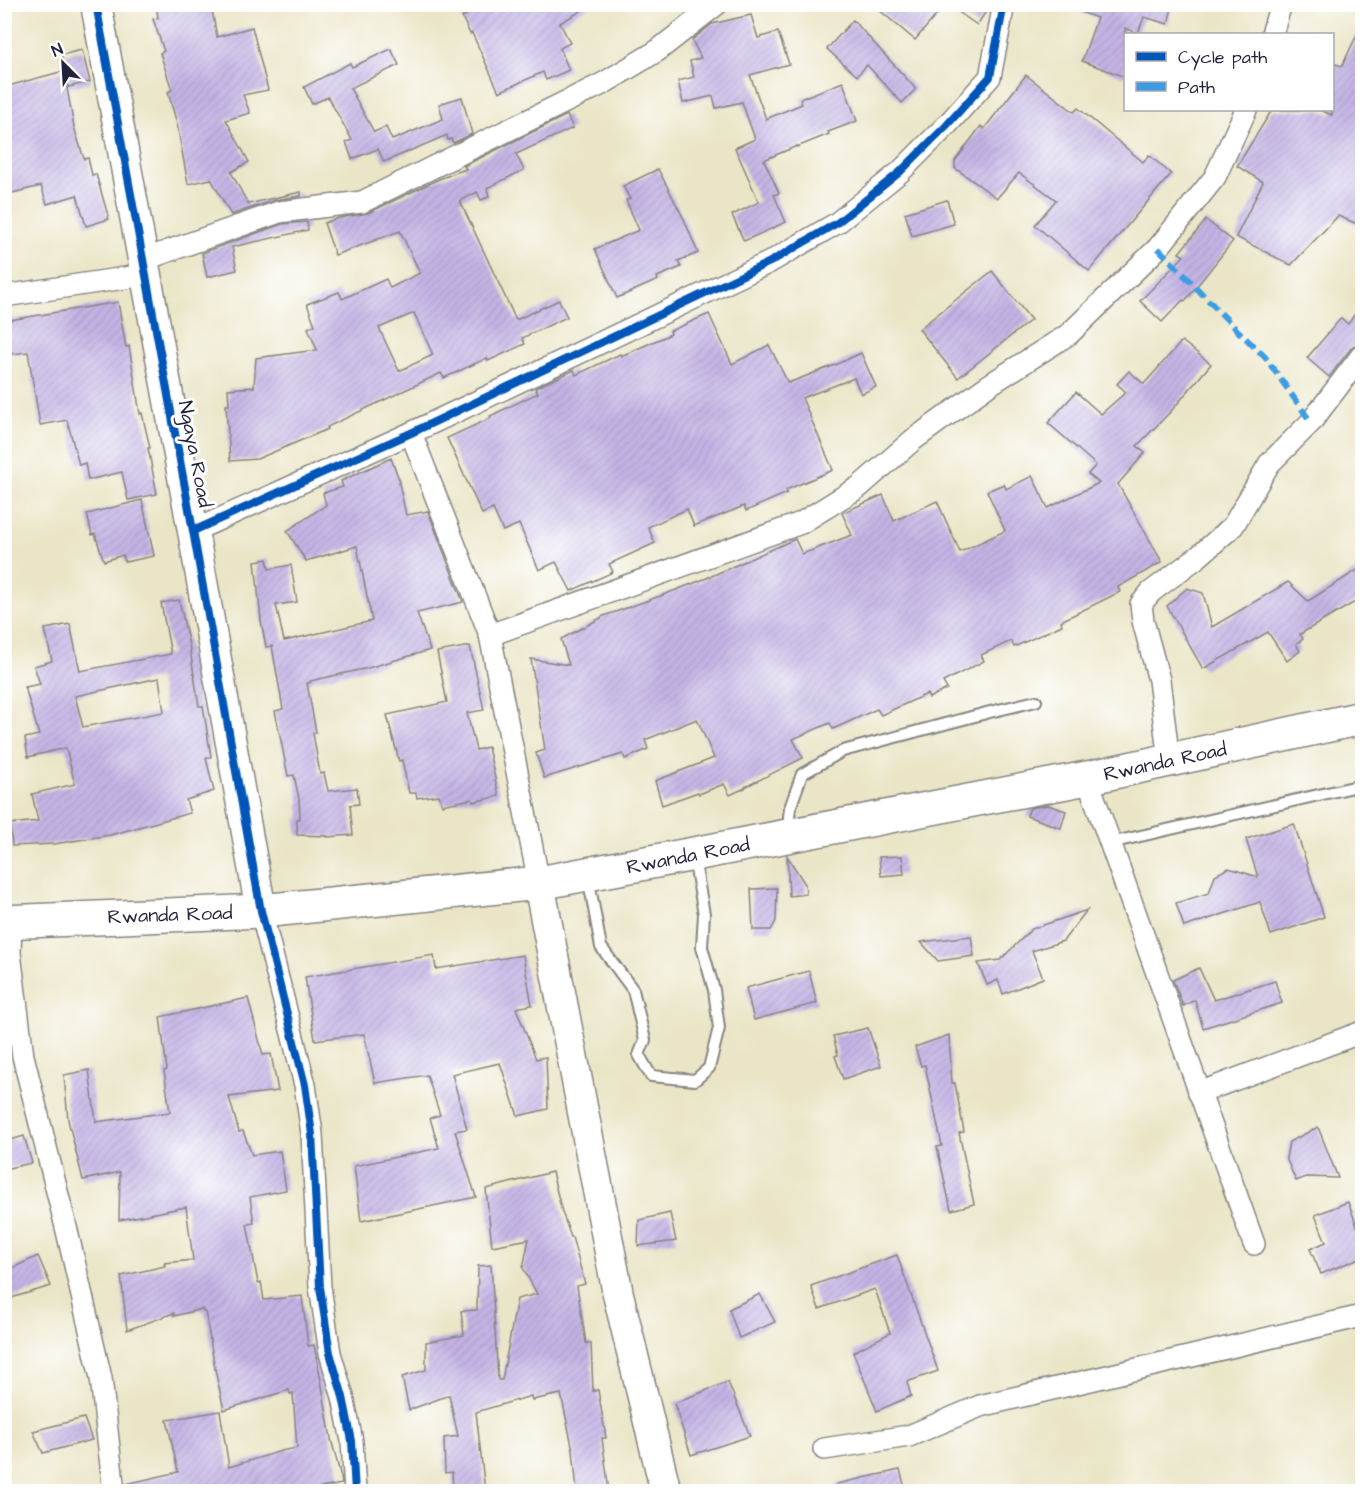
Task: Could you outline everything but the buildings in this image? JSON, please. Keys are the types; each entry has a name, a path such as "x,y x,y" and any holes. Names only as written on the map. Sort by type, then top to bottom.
{"highway":[{"name":"Rwanda Road","path":"7,939 539,883 1087,778 1362,718"}],"street":[{"name":"Ngaya Road","path":"96,4 261,911"},
{"path":"4,296 144,268 279,212 362,202 604,83 657,51 717,4"},
{"path":"193,531 411,433 770,262 837,223 900,172 990,77 1004,4"},
{"path":"1272,33 1281,4"},
{"path":"490,635 801,523 859,487 913,440 989,385 1069,334 1118,287 1158,248 1215,177 1246,111"},
{"path":"1169,761 1159,681 1143,621 1141,604 1151,592 1233,526 1269,464 1311,422 1362,355"},
{"path":"411,433 490,635 618,1294 666,1491"},
{"path":"1087,778 1254,1244"},
{"path":"261,911 305,1085 312,1134 320,1287 330,1353 343,1397 352,1440 355,1491"},
{"path":"7,939 23,1056 101,1378 114,1491"},
{"path":"1199,1092 1362,1032"},
{"path":"824,1449 909,1436 980,1406 1362,1316"}],"lane":[{"path":"794,835 789,817 790,808 802,774 843,751 1036,701"},
{"path":"1110,843 1362,785"},
{"path":"588,874 601,947 633,990 645,1040 639,1055 651,1076 695,1080 709,1068 719,1028 714,990 702,947 704,914 694,854"}],"marked path":[{"path":"1158,248 1265,357 1311,422"}],"cycle path":[{"path":"96,4 261,911 305,1085 312,1134 320,1287 330,1353 343,1397 352,1441 355,1492"},
{"path":"193,531 411,433 770,262 837,223 900,172 990,77 1004,4"}]}
